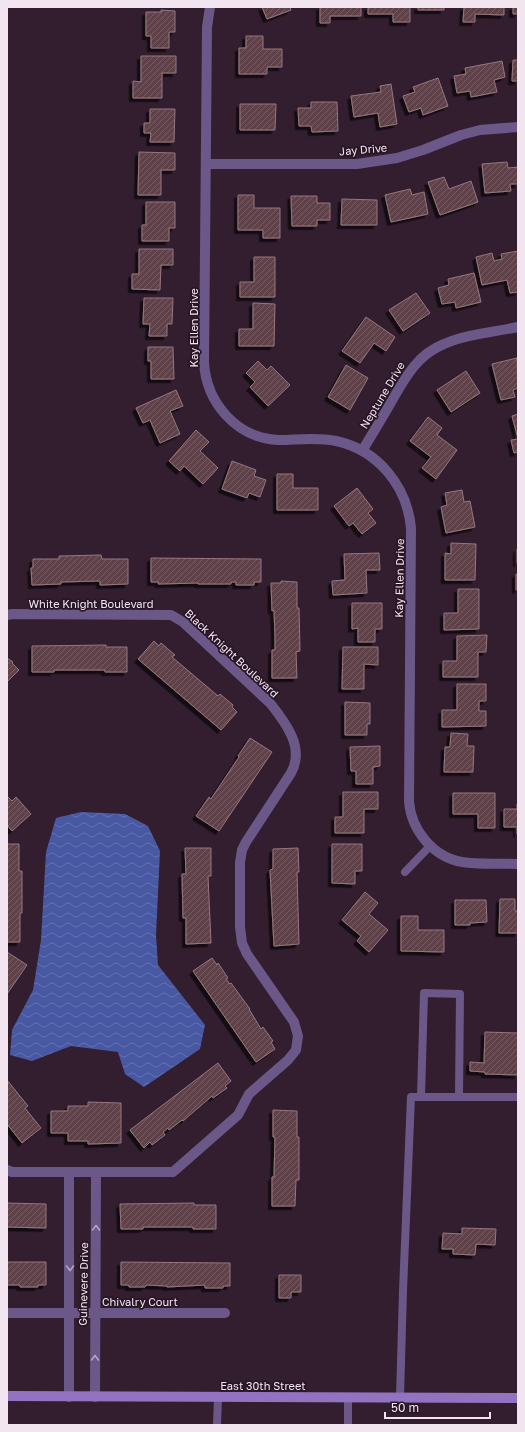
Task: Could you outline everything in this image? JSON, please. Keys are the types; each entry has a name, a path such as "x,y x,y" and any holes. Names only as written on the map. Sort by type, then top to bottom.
{"main road":[{"name":"East 30th Street","path":"7,1396 518,1398"}],"street":[{"name":"Kay Ellen Drive","path":"210,7 207,28 204,362 206,380 213,399 225,415 251,434 276,440 332,440 346,444 362,451 381,464 394,479 401,490 410,516 412,536 409,801 414,822 422,837 446,857 457,861 518,864"},
{"name":"Jay Drive","path":"206,164 357,164 397,158 423,150 461,135 480,130 518,126"},
{"name":"Neptune Drive","path":"362,451 408,372 432,350 444,344 463,338 518,327"},
{"name":"White Knight Boulevard","path":"7,615 171,615 174,617"},
{"name":"Black Knight Boulevard","path":"69,1173 173,1172 238,1115 249,1094 294,1054 298,1040 294,1022 247,954 242,943 240,927 240,868 242,850 293,769 297,756 294,742 282,718 270,703 183,622 174,617"},
{"path":"7,1170 12,1172 69,1173"},
{"name":"Guinevere Drive","path":"69,1173 70,1397"},
{"name":"Guinevere Drive","path":"95,1397 94,1313 96,1173"},
{"name":"Chivalry Court","path":"7,1313 225,1313"}],"lane":[{"path":"405,872 430,845"},
{"path":"421,1097 424,993 460,994 459,1097"},
{"path":"400,1397 411,1097 518,1097"},
{"path":"217,1425 218,1397"},
{"path":"348,1397 348,1425"}],"water":[{"path":"81,812 125,814 148,826 160,851 156,935 158,965 205,1025 200,1049 144,1087 125,1074 118,1052 71,1046 32,1061 10,1055 12,1030 33,990 41,940 46,852 56,818"}],"building":[{"path":"262,7 290,7 291,10 267,19"},
{"path":"320,7 361,7 361,16 330,16 330,23 320,23"},
{"path":"368,7 410,7 410,22 393,22 393,14 368,14"},
{"path":"418,7 444,7 444,10 418,10"},
{"path":"464,7 504,7 504,15 475,14 475,22 463,22"},
{"path":"513,7 518,7 518,14 513,14"},
{"path":"161,10 175,11 175,32 169,32 169,48 151,48 151,36 146,36 146,12 161,12"},
{"path":"246,36 263,36 263,49 282,49 282,67 267,67 267,74 239,74 239,48 246,48"},
{"path":"141,56 176,56 176,73 162,73 162,98 133,98 133,81 141,82"},
{"path":"513,60 518,60 518,81 512,81"},
{"path":"502,61 505,77 494,80 497,92 471,97 470,91 457,93 454,76 466,74 465,68"},
{"path":"438,78 448,106 423,115 421,108 409,112 403,96 415,92 413,87"},
{"path":"391,84 397,124 380,127 378,113 354,117 351,96 381,92 380,86"},
{"path":"311,102 337,102 338,131 312,132 311,126 299,126 298,108 311,108"},
{"path":"240,104 276,104 275,130 240,130"},
{"path":"150,109 175,109 174,142 150,142 151,133 144,133 144,123 150,123"},
{"path":"139,152 175,153 175,170 161,170 161,195 138,195"},
{"path":"507,162 508,168 518,167 518,184 510,184 511,191 485,193 482,164"},
{"path":"444,177 449,189 471,181 478,202 440,215 428,182"},
{"path":"410,189 412,195 424,192 428,214 391,222 385,195"},
{"path":"238,195 254,195 254,208 280,208 280,238 263,238 263,230 238,230"},
{"path":"291,196 317,196 317,203 330,203 330,220 317,220 317,226 292,226"},
{"path":"342,199 377,200 377,225 341,225"},
{"path":"146,202 175,202 175,228 169,228 169,241 142,241 142,225 146,225"},
{"path":"139,249 173,249 173,265 161,265 160,290 132,289 132,274 139,274"},
{"path":"518,251 518,292 510,293 507,280 482,285 476,257 492,253 494,261 502,259 501,254"},
{"path":"254,257 275,257 275,297 240,297 240,282 254,282"},
{"path":"474,273 481,302 456,308 455,302 442,304 438,288 449,285 448,279"},
{"path":"416,293 430,313 403,331 389,310"},
{"path":"144,298 173,298 172,324 167,324 167,336 149,336 150,324 143,324"},
{"path":"253,303 275,304 274,346 239,346 239,329 253,329"},
{"path":"366,317 395,337 386,351 374,343 360,363 342,351"},
{"path":"148,347 173,347 174,379 151,379 151,361 148,361"},
{"path":"517,358 518,388 513,390 515,397 501,400 492,364"},
{"path":"258,361 267,370 271,366 290,385 268,406 250,387 255,382 246,373"},
{"path":"346,365 368,378 350,410 328,397"},
{"path":"466,371 480,393 451,412 437,390"},
{"path":"176,390 183,406 170,411 180,434 160,443 150,420 143,423 136,408"},
{"path":"518,414 518,439 512,416"},
{"path":"428,417 442,428 437,435 457,450 436,479 422,468 431,457 410,441"},
{"path":"196,430 209,442 200,451 218,468 203,484 184,466 180,471 169,461"},
{"path":"518,439 518,452 514,453 511,440"},
{"path":"232,461 256,470 254,476 266,480 260,497 249,493 247,498 222,489"},
{"path":"277,474 293,474 293,488 318,488 318,510 277,510"},
{"path":"357,488 373,509 368,513 376,523 362,534 353,523 349,526 334,506"},
{"path":"462,490 464,502 470,501 475,527 446,533 441,507 447,505 445,493"},
{"path":"451,543 476,544 475,580 445,580 445,553 451,554"},
{"path":"518,549 518,563 517,563"},
{"path":"379,553 380,570 366,570 367,593 333,595 332,581 345,580 344,554"},
{"path":"101,555 102,559 128,559 128,584 100,585 100,581 61,582 61,584 32,585 31,568 33,568 33,559 59,559 59,556"},
{"path":"151,558 261,559 261,582 254,582 254,585 236,585 236,582 231,582 231,584 158,584 159,582 151,582"},
{"path":"516,574 518,574 518,590 516,590"},
{"path":"281,581 297,582 300,651 296,652 297,678 272,678 272,650 275,650 275,637 271,583 281,583"},
{"path":"458,589 479,589 479,629 444,630 444,613 458,613"},
{"path":"352,603 382,603 382,629 375,629 375,642 358,642 358,628 352,629"},
{"path":"487,635 486,652 478,652 478,677 443,677 443,661 457,661 457,636"},
{"path":"154,641 159,646 161,643 175,655 172,657 218,696 220,694 233,705 232,707 237,712 221,730 138,659"},
{"path":"106,645 106,647 127,647 127,672 105,672 105,670 54,670 54,672 32,672 32,646"},
{"path":"343,647 378,647 378,665 364,664 364,689 342,689"},
{"path":"7,658 13,662 12,663 19,670 7,682"},
{"path":"457,684 486,684 486,701 479,701 479,711 486,711 486,726 442,727 442,710 457,710"},
{"path":"345,702 370,703 370,724 367,724 367,735 345,735"},
{"path":"451,733 468,734 467,746 474,746 473,772 444,772 445,747 450,747"},
{"path":"250,738 272,752 219,831 196,816 209,797 211,799"},
{"path":"380,746 380,766 373,767 373,784 356,784 356,771 351,771 350,747"},
{"path":"343,792 378,792 378,809 364,809 364,833 335,833 335,817 343,817"},
{"path":"453,793 495,793 495,828 478,828 478,814 453,814"},
{"path":"7,796 12,801 16,797 31,814 12,831 7,825"},
{"path":"517,804 518,834 517,827 504,827 504,809 517,809"},
{"path":"7,844 19,844 19,871 22,871 20,942 7,942"},
{"path":"332,844 362,844 362,871 355,871 355,884 332,883"},
{"path":"185,848 211,848 211,876 208,876 211,943 186,944 186,918 183,918 182,874 186,874"},
{"path":"298,848 299,872 297,872 299,944 274,946 270,870 273,869 273,849"},
{"path":"365,892 378,903 369,914 388,930 369,952 357,941 361,936 342,920"},
{"path":"500,899 515,899 515,911 518,911 518,933 499,933"},
{"path":"455,900 486,900 487,922 470,923 470,925 455,925"},
{"path":"401,916 418,916 418,930 444,930 444,952 401,951"},
{"path":"7,952 27,965 7,994"},
{"path":"212,958 217,965 218,963 228,978 226,979 230,984 231,983 250,1009 261,1029 263,1027 273,1041 271,1042 275,1049 256,1062 193,971"},
{"path":"485,1032 518,1033 518,1075 485,1074 485,1072 470,1071 470,1062 484,1063"},
{"path":"218,1063 231,1081 225,1086 227,1088 213,1098 212,1096 183,1121 182,1120 169,1130 168,1128 163,1132 165,1135 152,1145 150,1142 144,1148 130,1130"},
{"path":"7,1080 28,1106 25,1108 41,1128 22,1143 7,1124"},
{"path":"88,1102 121,1103 121,1143 88,1144 88,1141 68,1141 68,1133 51,1133 51,1111 68,1111 68,1106 88,1106"},
{"path":"273,1110 297,1111 297,1137 299,1137 299,1180 296,1180 295,1206 272,1206 272,1177 274,1177 275,1137 273,1137"},
{"path":"7,1203 46,1204 46,1228 7,1227"},
{"path":"194,1203 194,1205 216,1205 216,1229 193,1229 193,1227 143,1227 143,1229 121,1229 120,1204"},
{"path":"462,1228 496,1229 495,1245 476,1244 475,1255 453,1254 453,1249 442,1249 443,1233 462,1234"},
{"path":"7,1262 46,1262 46,1285 38,1285 38,1287 20,1287 20,1285 7,1285"},
{"path":"121,1262 230,1263 230,1286 223,1286 223,1288 205,1288 205,1285 167,1287 146,1285 145,1287 129,1287 129,1285 121,1285"},
{"path":"279,1275 301,1275 301,1292 291,1292 291,1298 279,1298"}]}
